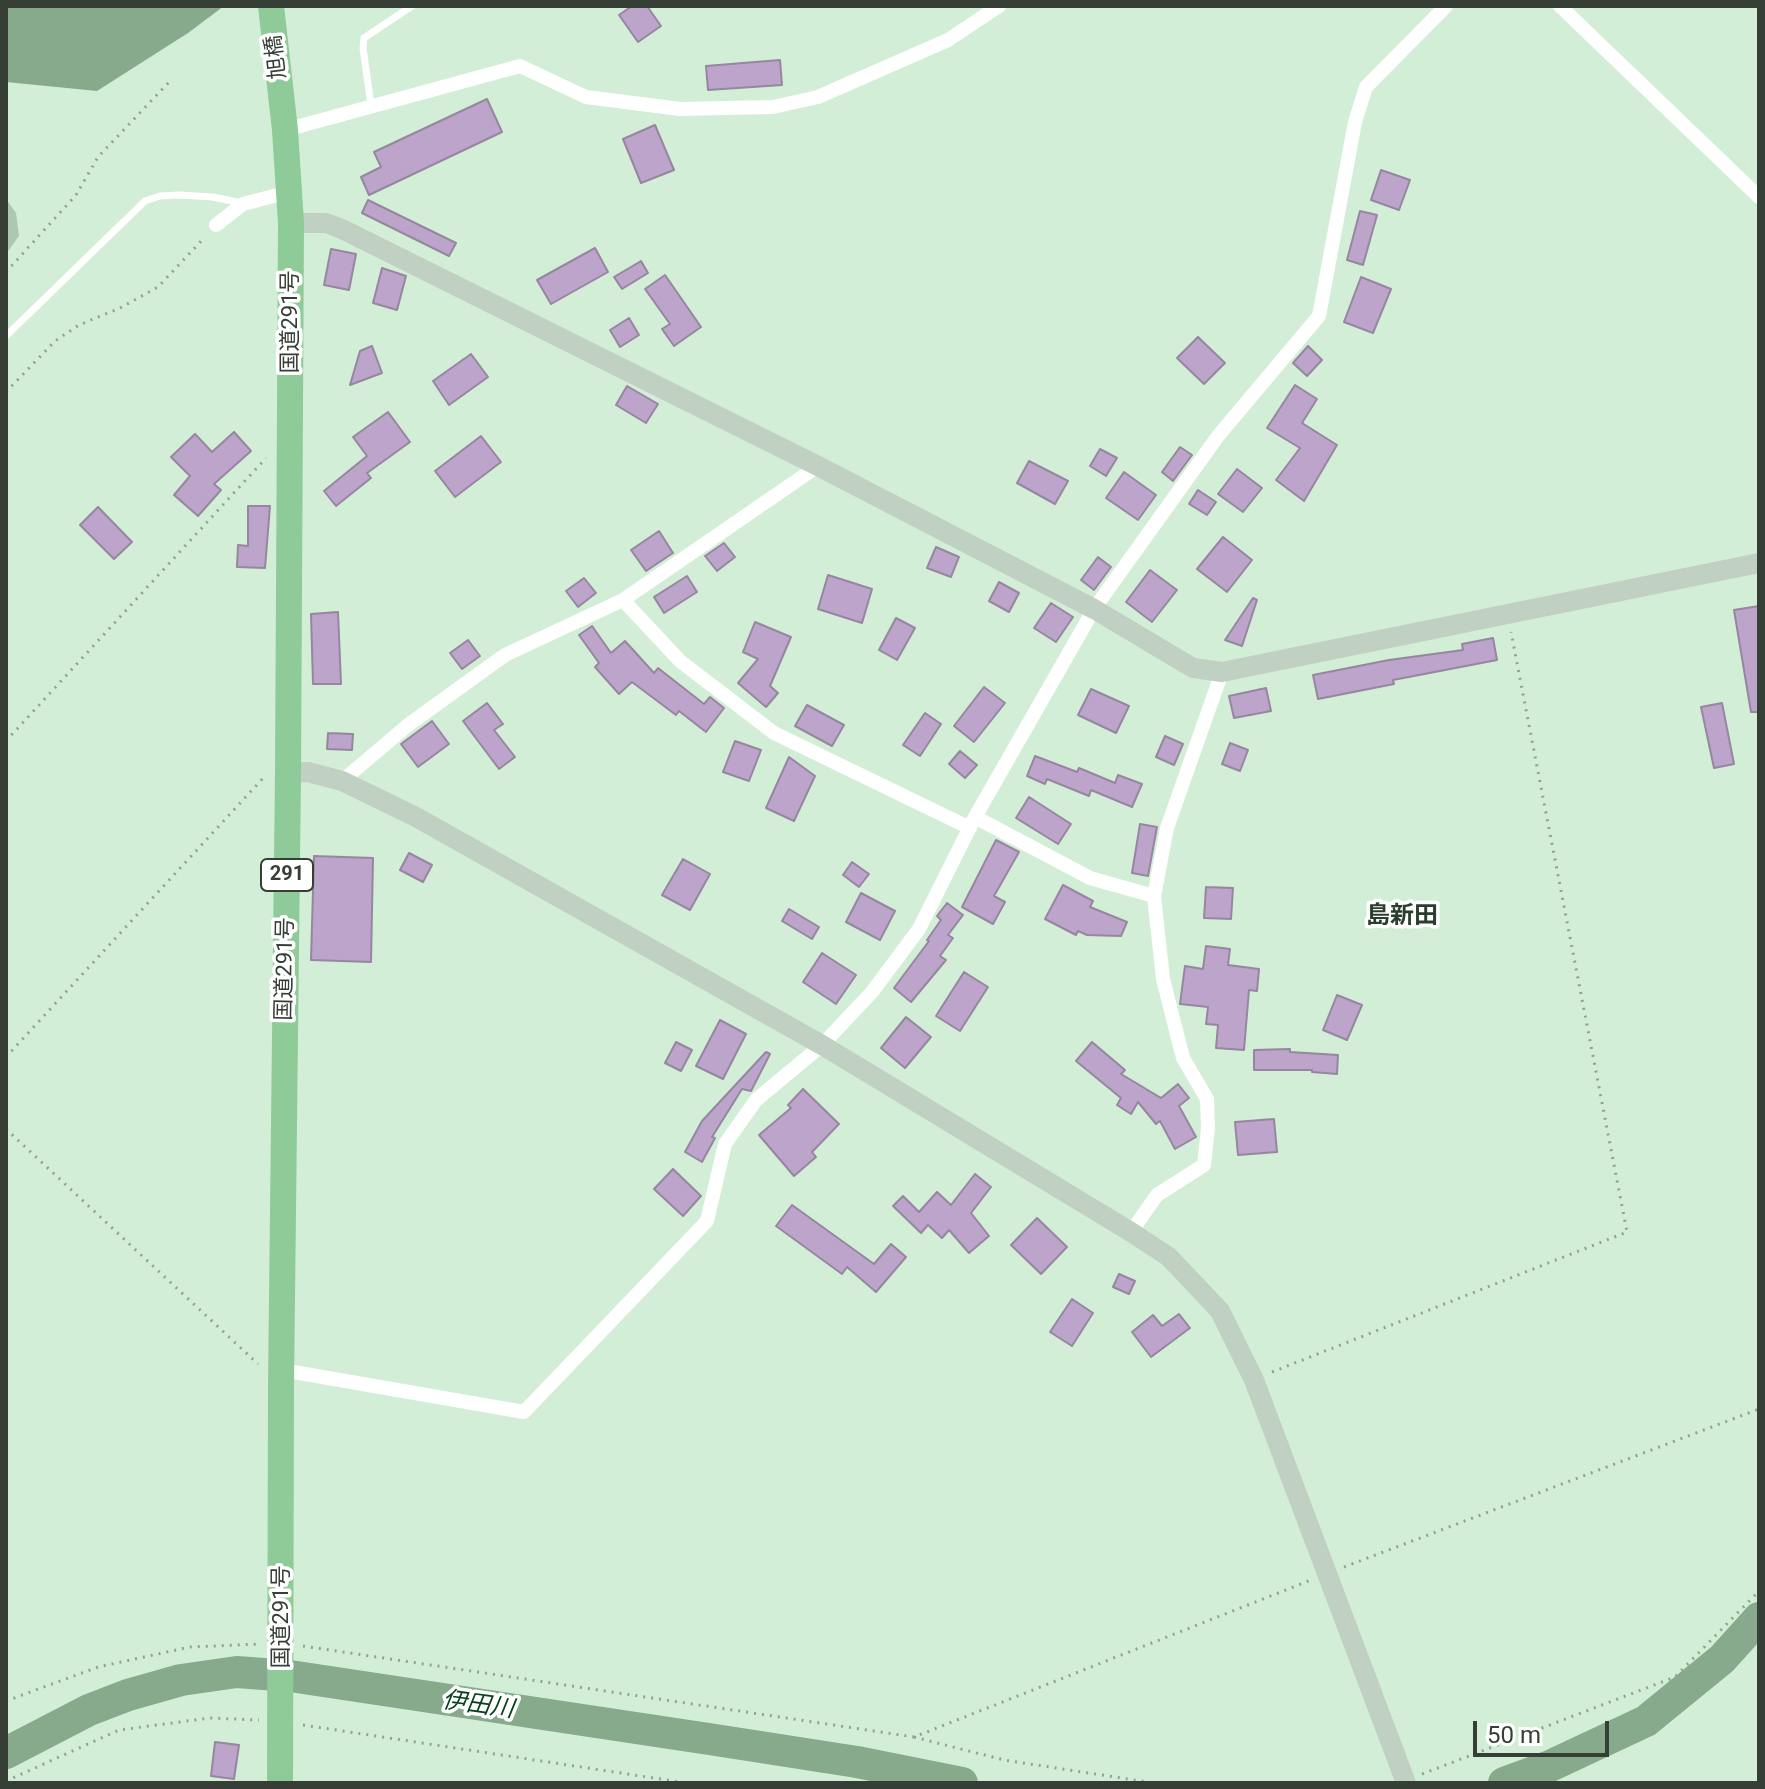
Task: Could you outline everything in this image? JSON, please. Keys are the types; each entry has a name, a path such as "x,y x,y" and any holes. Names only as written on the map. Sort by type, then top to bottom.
{"highway":[{"name":"旭橋","path":"271,6 284,119"},
{"name":"国道291号","path":"280,1783 291,447 291,223 284,119"}],"street":[{"path":"284,119 335,118 520,66 586,97 680,109 773,107 818,97 948,40 999,6"},
{"path":"282,1378 524,1412 707,1221 725,1144 756,1100 822,1045 872,992 919,929 972,822 1094,609 1218,436 1319,316 1355,122 1366,87 1446,6"},
{"path":"1560,6 1759,197"},
{"path":"216,225 243,204 289,192"},
{"path":"291,223 326,223 342,229 818,466 1094,609 1193,668 1222,672 1759,563"},
{"path":"342,781 408,725 505,655 623,600 818,466"},
{"path":"623,600 680,661 774,733 1090,878 1154,896"},
{"path":"1131,1232 1157,1195 1204,1165 1207,1099 1183,1058 1163,979 1154,896 1167,828 1222,672"},
{"path":"288,773 308,772 342,781 416,817 822,1045 1169,1257 1220,1311 1254,1380 1406,1782"}],"lane":[{"path":"371,106 364,38 412,6"},
{"path":"6,336 145,201 179,195 213,197 243,204"}],"path":[{"path":"6,272 76,195 98,157 171,80"},
{"path":"6,392 55,341 79,325 120,308 158,287 181,266 216,225"},
{"path":"6,741 272,451 291,447"},
{"path":"1254,1380 1627,1232 1507,613"},
{"path":"6,1057 264,775 288,773"},
{"path":"6,1129 282,1378"},
{"path":"914,1737 1759,1409"},
{"path":"1406,1782 1675,1677 1759,1591"},
{"path":"6,1701 98,1667 190,1647 282,1643 914,1737 1004,1760 1154,1783"},
{"path":"6,1781 119,1730 210,1718 281,1722 687,1783"}],"shaded area":[{"path":"6,6 224,6 188,33 97,91 6,82"},
{"path":"6,199 16,213 19,236 6,254"}],"building":[{"path":"632,6 647,6 661,26 638,42 619,15"},
{"path":"780,60 782,85 708,90 706,66"},
{"path":"487,99 502,132 369,195 361,177 381,167 374,152"},
{"path":"655,125 674,170 641,183 623,139"},
{"path":"1381,170 1410,180 1399,210 1371,200"},
{"path":"368,200 456,243 449,256 362,213"},
{"path":"1360,211 1377,215 1363,265 1347,260"},
{"path":"595,248 608,272 551,304 537,280"},
{"path":"331,249 356,254 349,290 324,285"},
{"path":"641,261 648,273 622,289 614,277"},
{"path":"382,268 406,276 397,310 373,303"},
{"path":"665,275 701,327 674,346 662,329 670,324 645,289"},
{"path":"1361,277 1391,289 1373,333 1344,322"},
{"path":"629,318 639,335 620,347 610,330"},
{"path":"1198,337 1225,363 1204,384 1177,358"},
{"path":"372,346 382,373 350,385 360,351"},
{"path":"1308,346 1322,360 1307,376 1293,363"},
{"path":"471,354 488,377 449,405 433,381"},
{"path":"1295,385 1317,399 1302,423 1337,445 1304,501 1276,480 1300,448 1267,428"},
{"path":"627,386 658,404 646,423 616,405"},
{"path":"388,412 410,442 367,473 371,478 336,506 324,491 367,456 353,437"},
{"path":"234,432 251,451 214,484 221,490 198,516 174,495 190,476 171,457 195,434 212,452"},
{"path":"481,436 501,462 455,497 435,471"},
{"path":"1180,447 1192,455 1173,481 1162,472"},
{"path":"1100,449 1117,458 1106,476 1090,466"},
{"path":"1029,461 1068,481 1055,504 1017,483"},
{"path":"1237,469 1262,488 1243,512 1218,494"},
{"path":"1124,472 1156,495 1138,520 1106,498"},
{"path":"1198,490 1216,502 1207,515 1189,504"},
{"path":"248,506 270,506 265,568 237,567 238,545 248,546"},
{"path":"98,507 132,542 114,559 80,525"},
{"path":"659,531 673,553 646,571 631,550"},
{"path":"1223,537 1252,560 1227,592 1197,569"},
{"path":"724,543 735,557 717,571 705,556"},
{"path":"936,547 959,557 951,577 927,568"},
{"path":"1098,557 1111,567 1094,590 1081,580"},
{"path":"1150,570 1177,590 1152,622 1126,602"},
{"path":"828,575 872,589 862,623 818,609"},
{"path":"687,576 697,592 664,613 654,597"},
{"path":"584,578 596,593 578,607 566,591"},
{"path":"999,582 1019,593 1009,612 989,601"},
{"path":"1253,598 1257,600 1242,646 1225,640"},
{"path":"1051,603 1073,617 1056,642 1034,628"},
{"path":"1759,606 1759,712 1751,712 1734,610"},
{"path":"338,612 341,684 313,684 311,614"},
{"path":"896,618 915,628 897,660 879,650"},
{"path":"755,622 791,637 770,686 778,693 766,707 738,683 758,659 743,652"},
{"path":"592,626 611,653 625,641 654,673 658,668 704,704 710,697 724,708 706,732 679,711 676,715 632,682 619,694 595,667 599,663 579,635"},
{"path":"1493,638 1497,660 1393,680 1394,684 1318,699 1313,675 1463,650 1462,644"},
{"path":"468,640 480,656 462,669 450,653"},
{"path":"984,687 1005,703 974,742 954,726"},
{"path":"1266,688 1271,711 1234,718 1229,696"},
{"path":"1091,689 1129,706 1116,733 1078,715"},
{"path":"487,703 503,724 494,730 515,757 499,769 463,721"},
{"path":"1722,703 1734,764 1714,768 1701,707"},
{"path":"807,705 844,725 832,746 795,726"},
{"path":"925,713 941,724 920,756 903,745"},
{"path":"432,721 449,744 418,767 401,744"},
{"path":"328,733 353,734 352,750 327,749"},
{"path":"1165,736 1183,744 1174,765 1156,757"},
{"path":"735,741 761,750 749,781 723,772"},
{"path":"1230,743 1248,750 1240,771 1222,764"},
{"path":"960,751 977,765 965,778 949,764"},
{"path":"1035,756 1077,772 1079,768 1115,783 1118,775 1142,784 1132,807 1091,790 1089,796 1047,779 1045,784 1027,776"},
{"path":"789,757 815,776 794,821 766,808"},
{"path":"1029,797 1071,824 1058,844 1016,818"},
{"path":"1140,824 1157,827 1148,876 1132,873"},
{"path":"996,840 1019,852 994,896 1005,902 993,924 962,907"},
{"path":"409,853 432,865 423,882 400,870"},
{"path":"314,856 373,858 371,962 311,960"},
{"path":"683,859 710,874 690,910 662,895"},
{"path":"852,862 869,874 859,887 843,875"},
{"path":"1063,885 1093,901 1090,907 1127,922 1121,936 1087,935 1078,931 1076,935 1045,919"},
{"path":"1206,887 1233,888 1231,919 1204,918"},
{"path":"861,893 895,911 880,940 846,922"},
{"path":"947,903 963,915 948,935 953,938 940,956 946,960 911,1002 894,988 929,941 941,920 937,916"},
{"path":"789,909 819,927 812,939 782,921"},
{"path":"1206,946 1230,949 1228,965 1259,969 1257,991 1249,990 1244,1050 1216,1048 1218,1025 1206,1024 1208,1007 1180,1004 1185,966 1203,969"},
{"path":"822,953 856,975 836,1004 803,982"},
{"path":"964,972 988,987 960,1031 936,1016"},
{"path":"1337,995 1362,1005 1347,1040 1323,1030"},
{"path":"906,1017 931,1037 905,1068 881,1048"},
{"path":"720,1020 746,1034 723,1079 696,1066"},
{"path":"676,1042 692,1050 681,1071 665,1063"},
{"path":"1092,1042 1125,1070 1121,1074 1161,1098 1178,1084 1189,1098 1179,1106 1196,1137 1175,1149 1160,1121 1156,1124 1138,1102 1131,1114 1117,1105 1121,1098 1076,1061"},
{"path":"1290,1049 1290,1052 1338,1055 1337,1074 1312,1070 1254,1070 1254,1050"},
{"path":"766,1052 770,1054 751,1091 742,1089 712,1137 715,1138 702,1162 685,1152 702,1121"},
{"path":"803,1089 839,1124 812,1152 816,1157 794,1176 759,1135 791,1108 788,1105"},
{"path":"1274,1119 1277,1152 1238,1155 1235,1122"},
{"path":"673,1169 701,1196 683,1216 654,1189"},
{"path":"975,1174 991,1187 971,1213 989,1236 969,1253 949,1230 942,1238 928,1225 921,1233 893,1206 903,1196 919,1212 937,1192 951,1205"},
{"path":"792,1205 874,1264 891,1244 906,1257 876,1292 847,1267 842,1274 776,1226"},
{"path":"1037,1218 1067,1247 1041,1274 1011,1245"},
{"path":"1119,1274 1135,1281 1129,1294 1113,1287"},
{"path":"1072,1299 1093,1313 1072,1346 1050,1332"},
{"path":"1179,1314 1190,1328 1151,1357 1132,1332 1153,1315 1162,1326"},
{"path":"215,1742 239,1745 234,1779 211,1776"}],"waterway":[{"name":"伊田川","path":"1504,1783 1550,1766 1646,1721 1722,1659 1759,1618"},
{"name":"伊田川","path":"6,1753 89,1710 128,1695 181,1680 237,1672 290,1676 709,1739 857,1762 962,1783"}],"district":[{"name":"島新田","path":"1402,917"}]}
